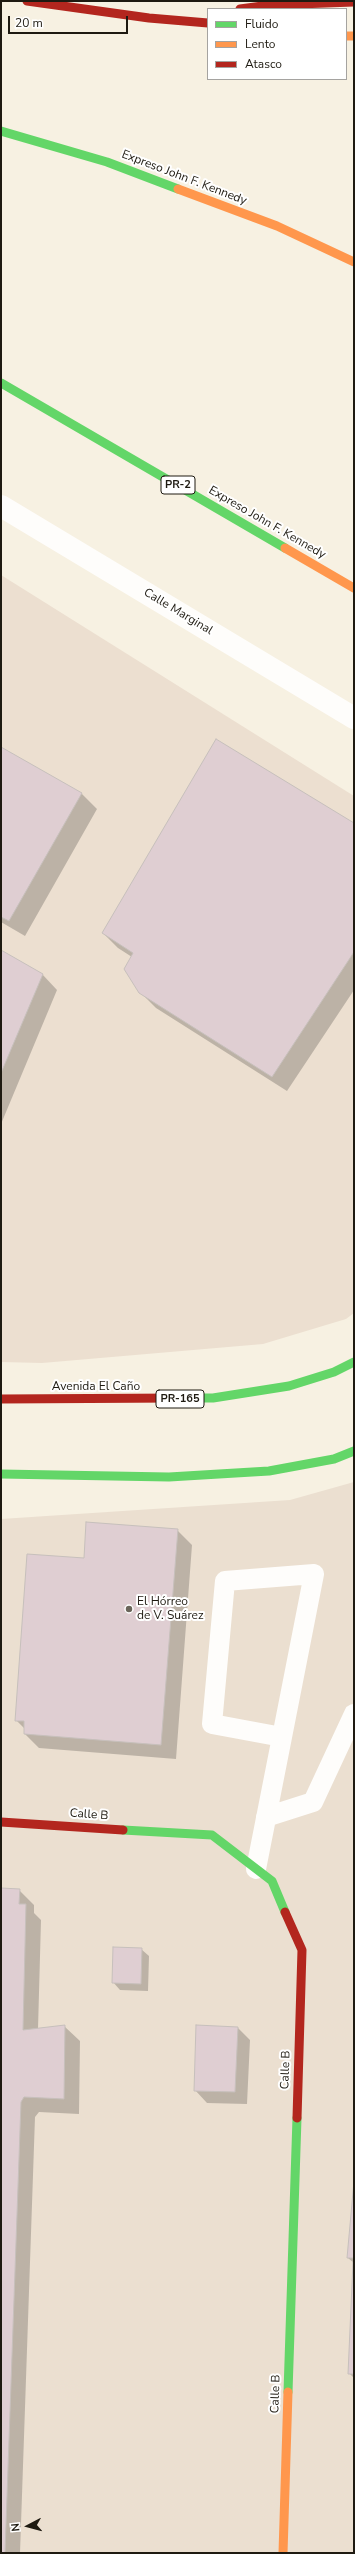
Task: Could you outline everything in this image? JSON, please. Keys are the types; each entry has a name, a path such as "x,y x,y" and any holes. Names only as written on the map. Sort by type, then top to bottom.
{"main road":[{"path":"27,1 159,19 207,23"},
{"path":"248,8 270,5 354,2"},
{"path":"159,19 207,13"},
{"name":"Expreso John F. Kennedy","path":"1,131 107,162 277,226 354,262"},
{"name":"Expreso John F. Kennedy","path":"1,383 354,588"},
{"name":"Avenida El Caño","path":"1,1399 213,1398 289,1386 334,1372 354,1362"},
{"path":"1,1474 170,1477 269,1471 334,1459 354,1450"},
{"name":"Calle B","path":"1,1822 212,1835 272,1881 302,1950 283,2553"}],"street":[{"name":"Calle Marginal","path":"1,506 354,718"}],"lane":[{"path":"256,1868 284,1730 314,1574 225,1581 212,1724 282,1737"},
{"path":"266,1817 313,1802 354,1714"}],"shaded area":[{"path":"1,575 354,796 354,1313 346,1319 263,1344 42,1363 1,1362"},
{"path":"354,1482 354,2553 1,2553 1,1519 290,1500"}],"building":[{"path":"216,739 354,823 354,952 272,1077 139,993 124,969 133,953 102,933"},
{"path":"1,747 82,793 9,921 1,917"},
{"path":"1,950 43,974 1,1073"},
{"path":"86,1522 178,1529 161,1745 24,1734 24,1721 15,1721 27,1554 84,1558"},
{"path":"1,1888 20,1889 19,1904 26,1904 23,2030 65,2025 64,2099 24,2097 21,2102 5,2553 1,2553"},
{"path":"113,1947 142,1948 141,1984 112,1983"},
{"path":"196,2025 238,2027 235,2092 194,2091"},
{"path":"354,2181 354,2258 347,2258"},
{"path":"353,2262 354,2374 348,2374"}],"traffic: fast":[{"path":"1,131 107,162 178,189"},
{"path":"1,383 285,548"},
{"path":"177,1398 213,1398 289,1386 334,1372 354,1362"},
{"path":"1,1474 169,1477 269,1471 334,1459 354,1451"},
{"path":"123,1830 212,1835 272,1881 285,1912"},
{"path":"288,2392 297,2118"}],"traffic: slow":[{"path":"347,36 354,36"},
{"path":"178,189 277,226 354,262"},
{"path":"285,548 354,588"},
{"path":"283,2553 288,2392"}],"traffic: jam":[{"path":"27,1 149,18 207,23"},
{"path":"248,8 270,5 354,2"},
{"path":"1,1399 177,1398"},
{"path":"1,1822 123,1830"},
{"path":"285,1912 302,1950 297,2118"}],"place":[{"name":"El Hórreo de V. Suárez","path":"129,1609"}]}
